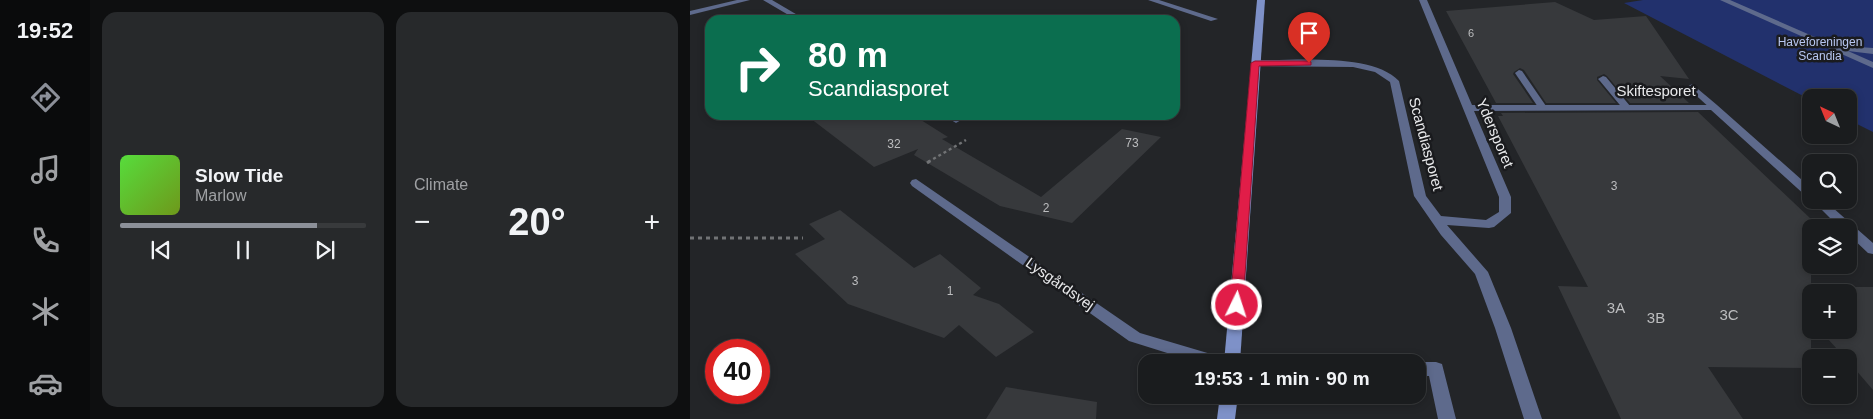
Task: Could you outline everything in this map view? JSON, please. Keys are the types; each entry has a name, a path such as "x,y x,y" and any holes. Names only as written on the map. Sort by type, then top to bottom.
{"street":[{"path":"690,13 746,0"},
{"path":"767,0 793,15"},
{"path":"1152,0 1214,19"},
{"path":"1233,354 1261,0"},
{"name":"Ydersporet","path":"1422,0 1505,197 1505,213 1489,224 1438,220"},
{"path":"1724,0 1873,65"},
{"path":"1832,46 1873,51"},
{"name":"Scandiasporet","path":"1255,63 1352,64 1378,70 1394,82 1420,196 1481,272 1503,328 1533,419"},
{"path":"1519,73 1543,108"},
{"path":"1603,79 1627,108"},
{"path":"1692,87 1714,107"},
{"name":"Skiftesporet","path":"1468,108 1714,107 1802,186"},
{"name":"Lysgårdsvej","path":"916,183 1135,337 1189,354"},
{"path":"1828,209 1838,219"},
{"path":"1857,236 1873,250"},
{"path":"1426,369 1436,369 1447,419"},
{"path":"1226,419 1228,404"}],"path":[{"path":"916,183 907,175 967,141 954,120"},
{"path":"690,238 803,238"}],"green space":[{"name":"Haveforeningen Scandia","path":"1643,0 1873,0 1873,132 1858,124 1858,89 1802,89 1802,95 1624,3"}],"building":[{"path":"1555,2 1594,20 1646,16 1689,79 1660,76 1689,103 1630,103 1604,74 1597,77 1597,80 1616,103 1546,103 1524,70 1520,68 1513,74 1533,103 1496,103 1446,11"},
{"path":"1698,112 1811,219 1802,219 1802,274 1811,274 1811,284 1802,284 1802,339 1811,339 1811,349 1802,349 1802,368 1708,367 1743,419 1621,419 1558,286 1588,287 1498,116 1503,116 1501,113"},
{"path":"813,120 921,120 948,137 942,139 1041,197 1122,129 1161,137 1072,223 1000,206 914,155 918,149 874,167"},
{"path":"840,210 914,268 940,254 981,288 973,295 999,304 1034,332 996,357 959,325 944,338 848,304 795,254 825,239 809,224"},
{"path":"1857,287 1873,287 1873,390 1857,371 1857,349 1837,349 1828,339 1857,339"},
{"path":"1006,387 1097,402 1096,419 986,419"}],"route":[{"path":"1237,305 1255,63 1309,63"}]}
